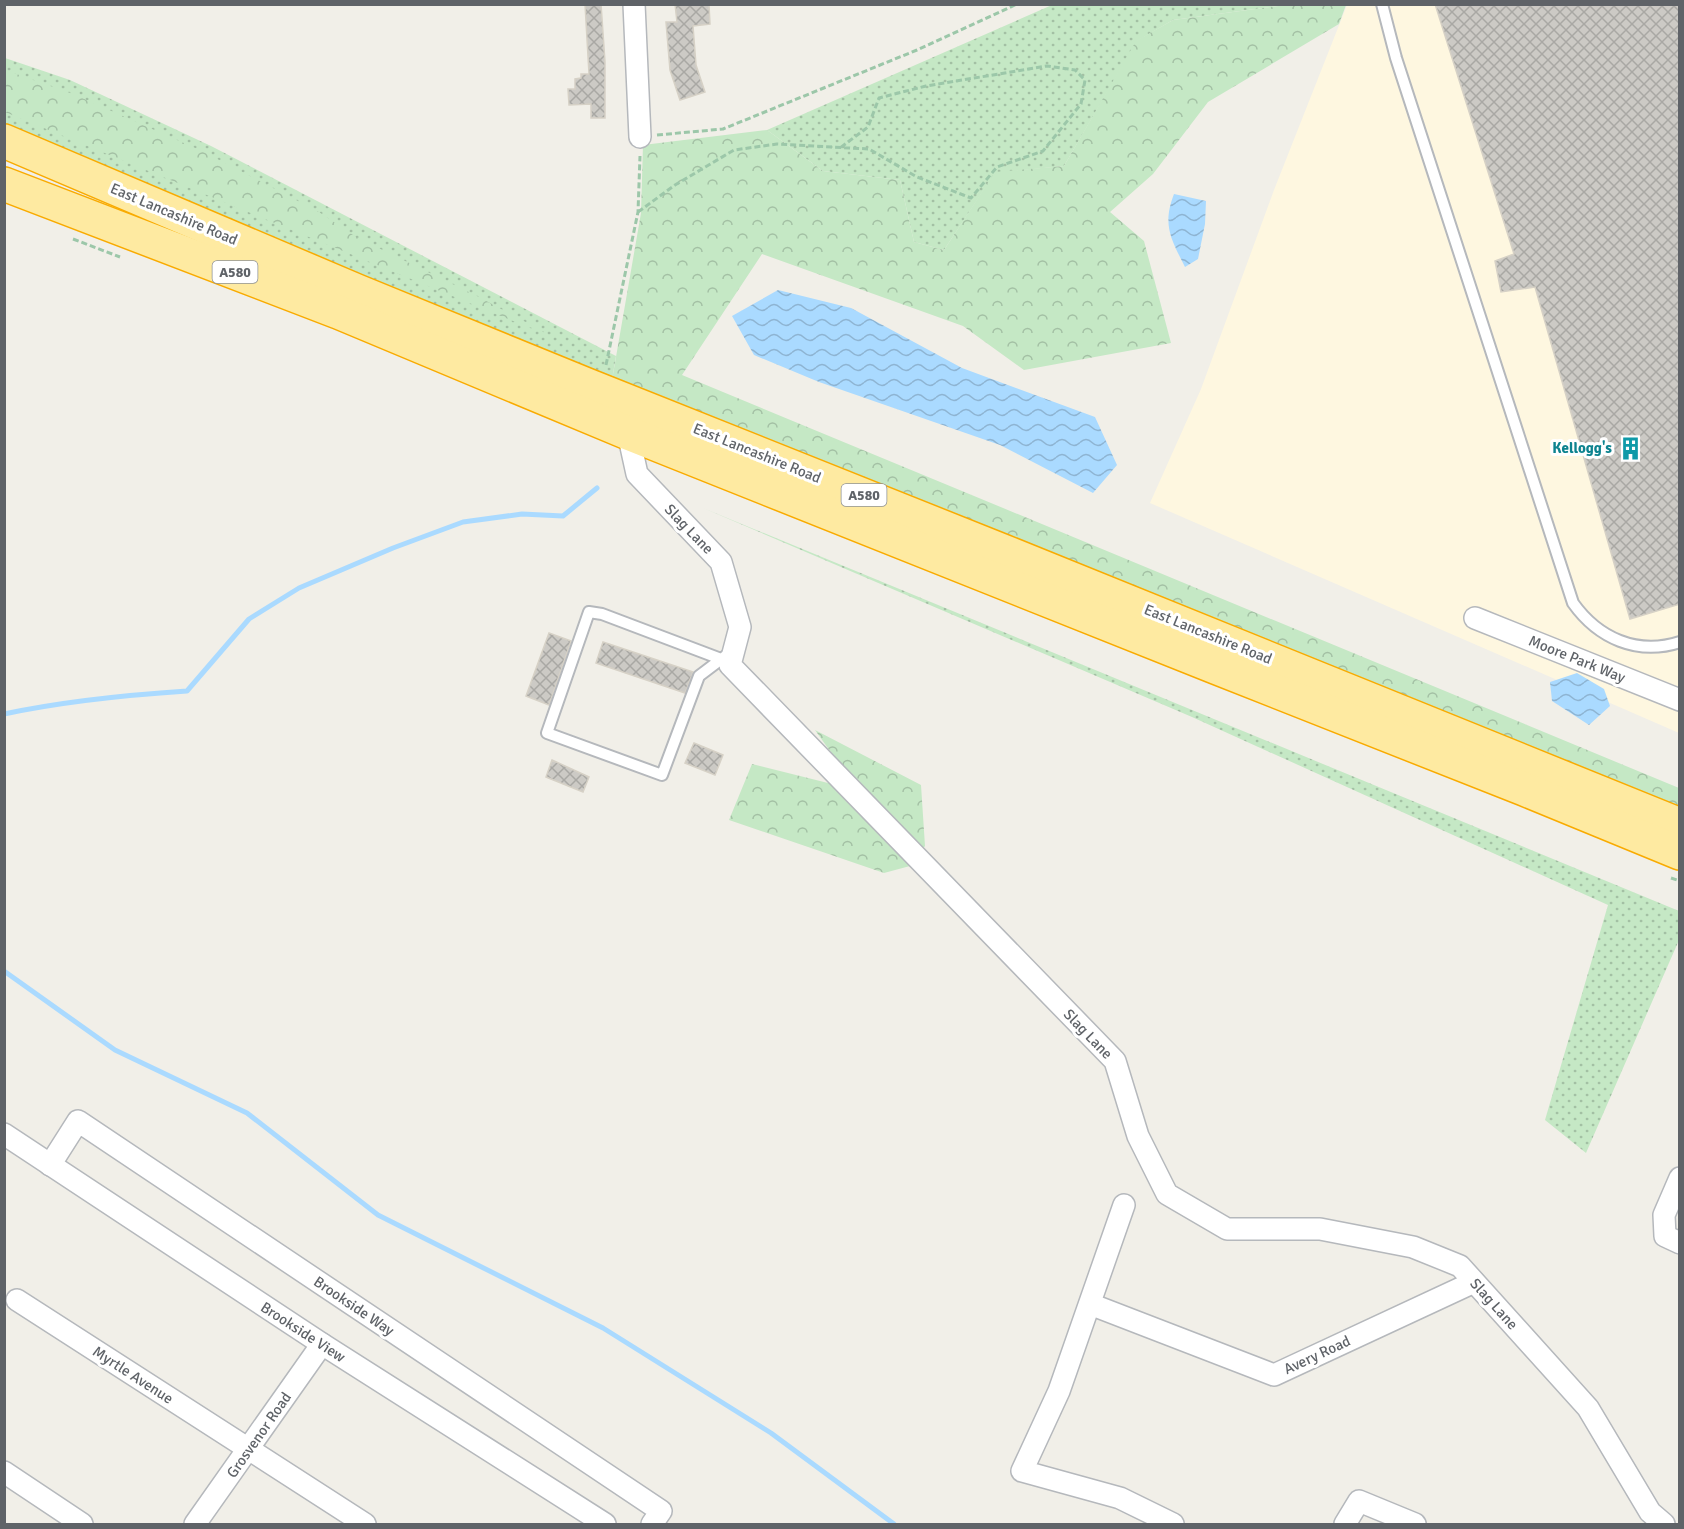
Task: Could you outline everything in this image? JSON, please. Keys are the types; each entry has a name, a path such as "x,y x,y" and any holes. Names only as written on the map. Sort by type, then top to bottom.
{"highway":[{"name":"East Lancashire Road","path":"4,141 357,291 613,411 1226,672 1680,853"},
{"name":"East Lancashire Road","path":"4,184 338,312 613,411 1680,825"}],"street":[{"path":"634,4 640,137"},
{"name":"Slag Lane","path":"613,411 637,474 721,562 740,627 728,654 730,665 1115,1061 1138,1136 1167,1194 1227,1229 1320,1229 1413,1246 1460,1266 1588,1408 1651,1520"},
{"name":"Moore Park Way","path":"1475,618 1680,700"},
{"name":"Brookside Way","path":"50,1165 78,1121 661,1511 652,1524"},
{"name":"Brookside View","path":"4,1134 322,1344 605,1524"},
{"path":"1680,1178 1664,1215 1665,1236 1680,1243"},
{"path":"1124,1205 1059,1391 1022,1471 1120,1498 1173,1524"},
{"name":"Avery Road","path":"1090,1304 1274,1375 1474,1282"},
{"name":"Myrtle Avenue","path":"17,1300 365,1524"},
{"name":"Grosvenor Road","path":"195,1524 322,1344"},
{"path":"4,1472 82,1524"},
{"path":"1345,1524 1359,1501 1414,1524"}],"lane":[{"path":"1382,4 1396,58 1573,603 1595,628 1614,638 1636,646 1650,648 1680,642"},
{"path":"589,612 602,614 728,654 699,676 662,776 548,733 589,612"}],"path":[{"path":"613,411 638,212 640,137 723,129 916,50 1017,4"},
{"path":"638,212 675,185 734,150 777,144 840,148 869,149 917,177 971,198 996,167 1043,151 1081,104 1085,80 1076,70 1047,66 926,86 879,98 868,127 840,148"}],"shaded area":[{"path":"1347,5 1679,5 1679,733 1150,503 1201,389 1274,190"}],"green space":[{"path":"1052,5 1286,5 1173,20 1137,41 1064,166 995,173 944,250 914,242 900,180 823,171 767,130"},
{"path":"1286,5 1346,5 1339,24 1208,102 1153,174 1110,212 1144,241 1171,343 1024,370 963,326 762,254 682,375 1679,788 1679,809 612,380 641,213 643,145 767,130 823,171 900,180 914,242 944,250 995,172 1064,166 1136,41 1173,20"},
{"path":"5,58 70,80 211,146 616,356 612,380 5,128"},
{"path":"5,70 73,94 202,151 319,212 356,237 477,296 546,333 5,112"},
{"path":"703,508 1679,911 1679,940 1586,1153 1545,1120 1608,905 1192,717"},
{"path":"815,730 921,785 925,846 910,866 884,873 729,820 752,764 828,783 842,768"}],"water":[{"path":"1174,194 1206,201 1205,224 1198,259 1185,267 1170,232 1170,205"},
{"path":"778,290 851,308 962,368 1095,417 1117,465 1093,493 1000,445 819,382 754,355 732,316"},
{"path":"1577,673 1604,689 1610,706 1589,725 1552,701 1550,682"}],"building":[{"path":"585,4 601,4 605,62 605,118 591,118 591,104 569,105 568,89 575,89 575,79 581,78 581,74 589,74"},
{"path":"675,4 709,5 710,24 693,26 696,65 705,92 680,100 670,70 666,22 677,22"},
{"name":"Kellogg's","path":"1435,4 1680,4 1680,604 1630,619 1535,287 1501,292 1495,261 1514,254"},
{"path":"549,633 571,641 549,705 526,696"},
{"path":"603,642 693,672 685,693 596,663"},
{"path":"694,743 723,755 715,775 685,763"},
{"path":"552,760 589,777 583,792 546,777"}],"waterway":[{"path":"4,714 96,699 187,691 249,619 299,588 393,548 463,522 522,514 563,516 597,488"},
{"path":"4,971 115,1050 247,1113 378,1215 603,1328 771,1433 894,1524"}],"place":[{"name":"Kellogg's","path":"1630,448"}]}
